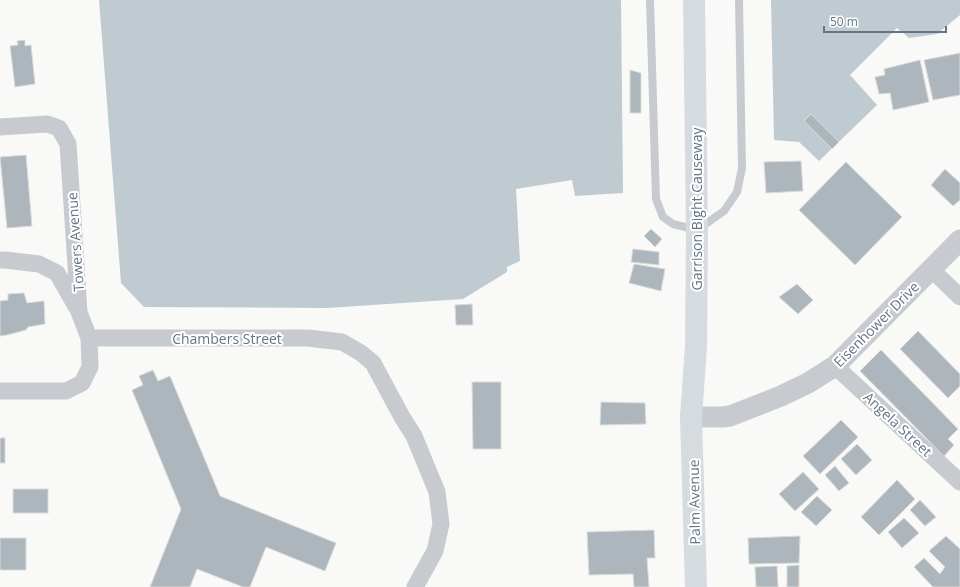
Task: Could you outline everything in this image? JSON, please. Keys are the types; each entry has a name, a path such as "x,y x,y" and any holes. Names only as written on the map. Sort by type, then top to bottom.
{"main road":[{"name":"Garrison Bight Causeway","path":"691,417 696,346 697,230 694,0"},
{"name":"Palm Avenue","path":"691,417 696,587"}],"street":[{"name":"Towers Avenue","path":"0,127 47,124 59,128 68,144 79,312 89,338 90,367 82,383 66,391 0,391"},
{"name":"Eisenhower Drive","path":"691,417 730,416 781,396 808,383 835,366 960,240"},
{"path":"0,260 39,264 57,273 79,312"},
{"path":"931,269 960,297"},
{"name":"Chambers Street","path":"89,338 308,338 342,342 361,353 373,363 414,436 437,492 441,524 435,551 415,587"},
{"name":"Angela Street","path":"835,366 959,478"}],"lane":[{"path":"650,0 656,199 663,217 673,224 697,230 724,211 737,192 742,168 739,0"}],"shaded area":[{"path":"99,0 621,0 623,193 575,196 572,180 516,189 520,261 507,267 507,272 463,299 327,308 144,307 121,283"},
{"path":"771,0 960,0 960,15 937,34 909,38 897,28 850,75 877,105 819,161 799,142 774,140"}],"building":[{"path":"25,40 25,46 31,45 35,84 15,87 10,46 18,45 17,41"},
{"path":"960,53 960,95 933,100 924,60"},
{"path":"920,60 929,102 893,110 890,93 879,94 875,77 885,75 884,69"},
{"path":"630,70 641,73 641,113 630,113"},
{"path":"811,114 839,142 832,149 804,121"},
{"path":"26,155 32,226 7,228 0,157"},
{"path":"801,161 803,191 766,193 764,162"},
{"path":"846,162 902,217 855,265 799,210"},
{"path":"945,169 960,183 960,200 953,206 931,185"},
{"path":"651,229 662,239 655,247 644,236"},
{"path":"633,249 659,252 659,265 631,262"},
{"path":"634,264 665,269 661,291 629,283"},
{"path":"797,284 813,300 798,314 779,297"},
{"path":"24,293 27,303 44,301 45,324 28,327 26,330 0,336 0,301 8,300 8,294"},
{"path":"472,304 473,325 456,325 455,305"},
{"path":"918,331 960,374 960,386 948,398 900,349"},
{"path":"881,350 958,429 948,439 954,445 944,456 860,371"},
{"path":"153,370 158,381 170,376 220,496 336,543 325,571 266,547 250,587 243,587 197,569 190,587 150,587 181,509 132,390 143,385 139,376"},
{"path":"472,382 501,382 501,449 473,449"},
{"path":"601,402 645,403 646,424 600,425"},
{"path":"841,420 858,437 820,474 803,456"},
{"path":"0,438 5,438 5,463 0,463"},
{"path":"857,444 872,460 856,475 841,459"},
{"path":"835,466 849,483 839,491 825,475"},
{"path":"803,472 819,489 795,511 779,494"},
{"path":"897,480 915,499 879,535 861,517"},
{"path":"13,489 48,489 48,513 13,513"},
{"path":"817,496 832,510 816,526 801,512"},
{"path":"920,500 936,517 925,526 910,510"},
{"path":"904,518 919,533 902,548 888,532"},
{"path":"654,530 655,558 647,558 649,587 634,587 633,574 589,575 587,532"},
{"path":"800,536 799,563 749,564 748,538"},
{"path":"946,536 960,549 960,587 933,587 914,567 924,558 940,574 945,567 929,551"},
{"path":"0,538 26,538 26,570 0,570"},
{"path":"799,565 799,587 787,587 787,566"},
{"path":"777,566 778,587 756,587 755,567"}]}
